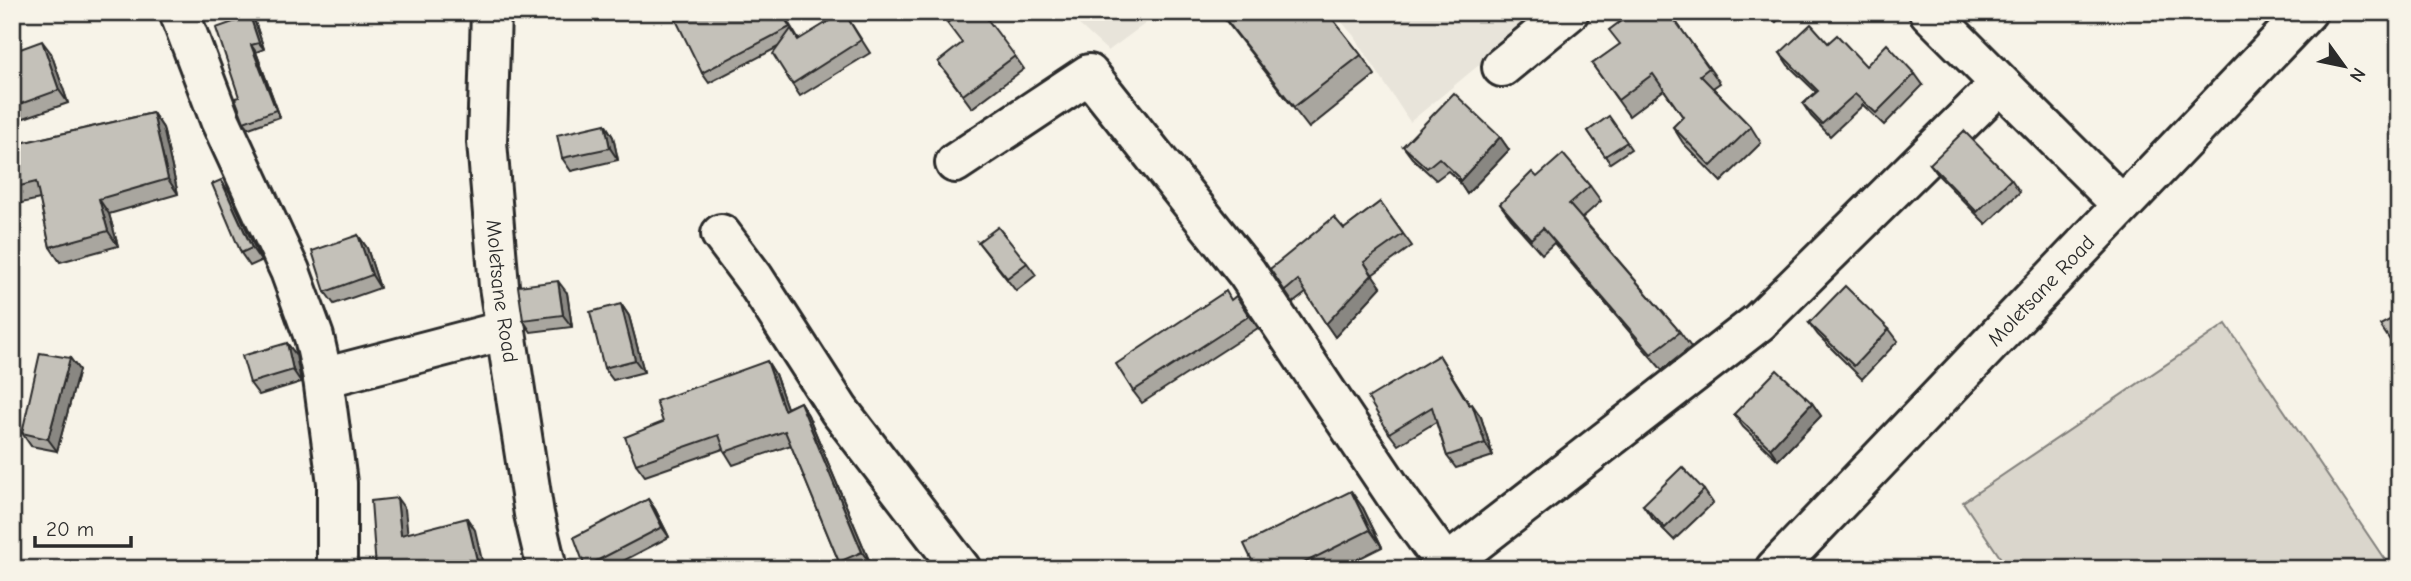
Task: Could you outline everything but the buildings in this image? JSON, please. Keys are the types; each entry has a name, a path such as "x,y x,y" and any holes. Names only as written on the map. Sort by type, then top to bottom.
{"street":[{"path":"179,12 220,120 290,271 314,337 323,378 337,483 337,569"},
{"name":"Moletsane Road","path":"491,12 487,142 506,330 534,514 547,569"},
{"path":"1502,67 1569,12"},
{"path":"1930,12 1999,85 2122,205"},
{"name":"Moletsane Road","path":"1775,569 2307,12"},
{"path":"956,163 1089,74 1247,273 1396,496 1447,567 1759,322 1999,85"},
{"path":"721,234 754,278 839,410 961,569"},
{"path":"323,378 506,330"}],"shaded area":[{"path":"1065,12 1161,12 1108,51"},
{"path":"1333,12 1543,12 1410,122 1354,36"},
{"path":"2226,324 2391,569 2008,569 1963,502"}]}
